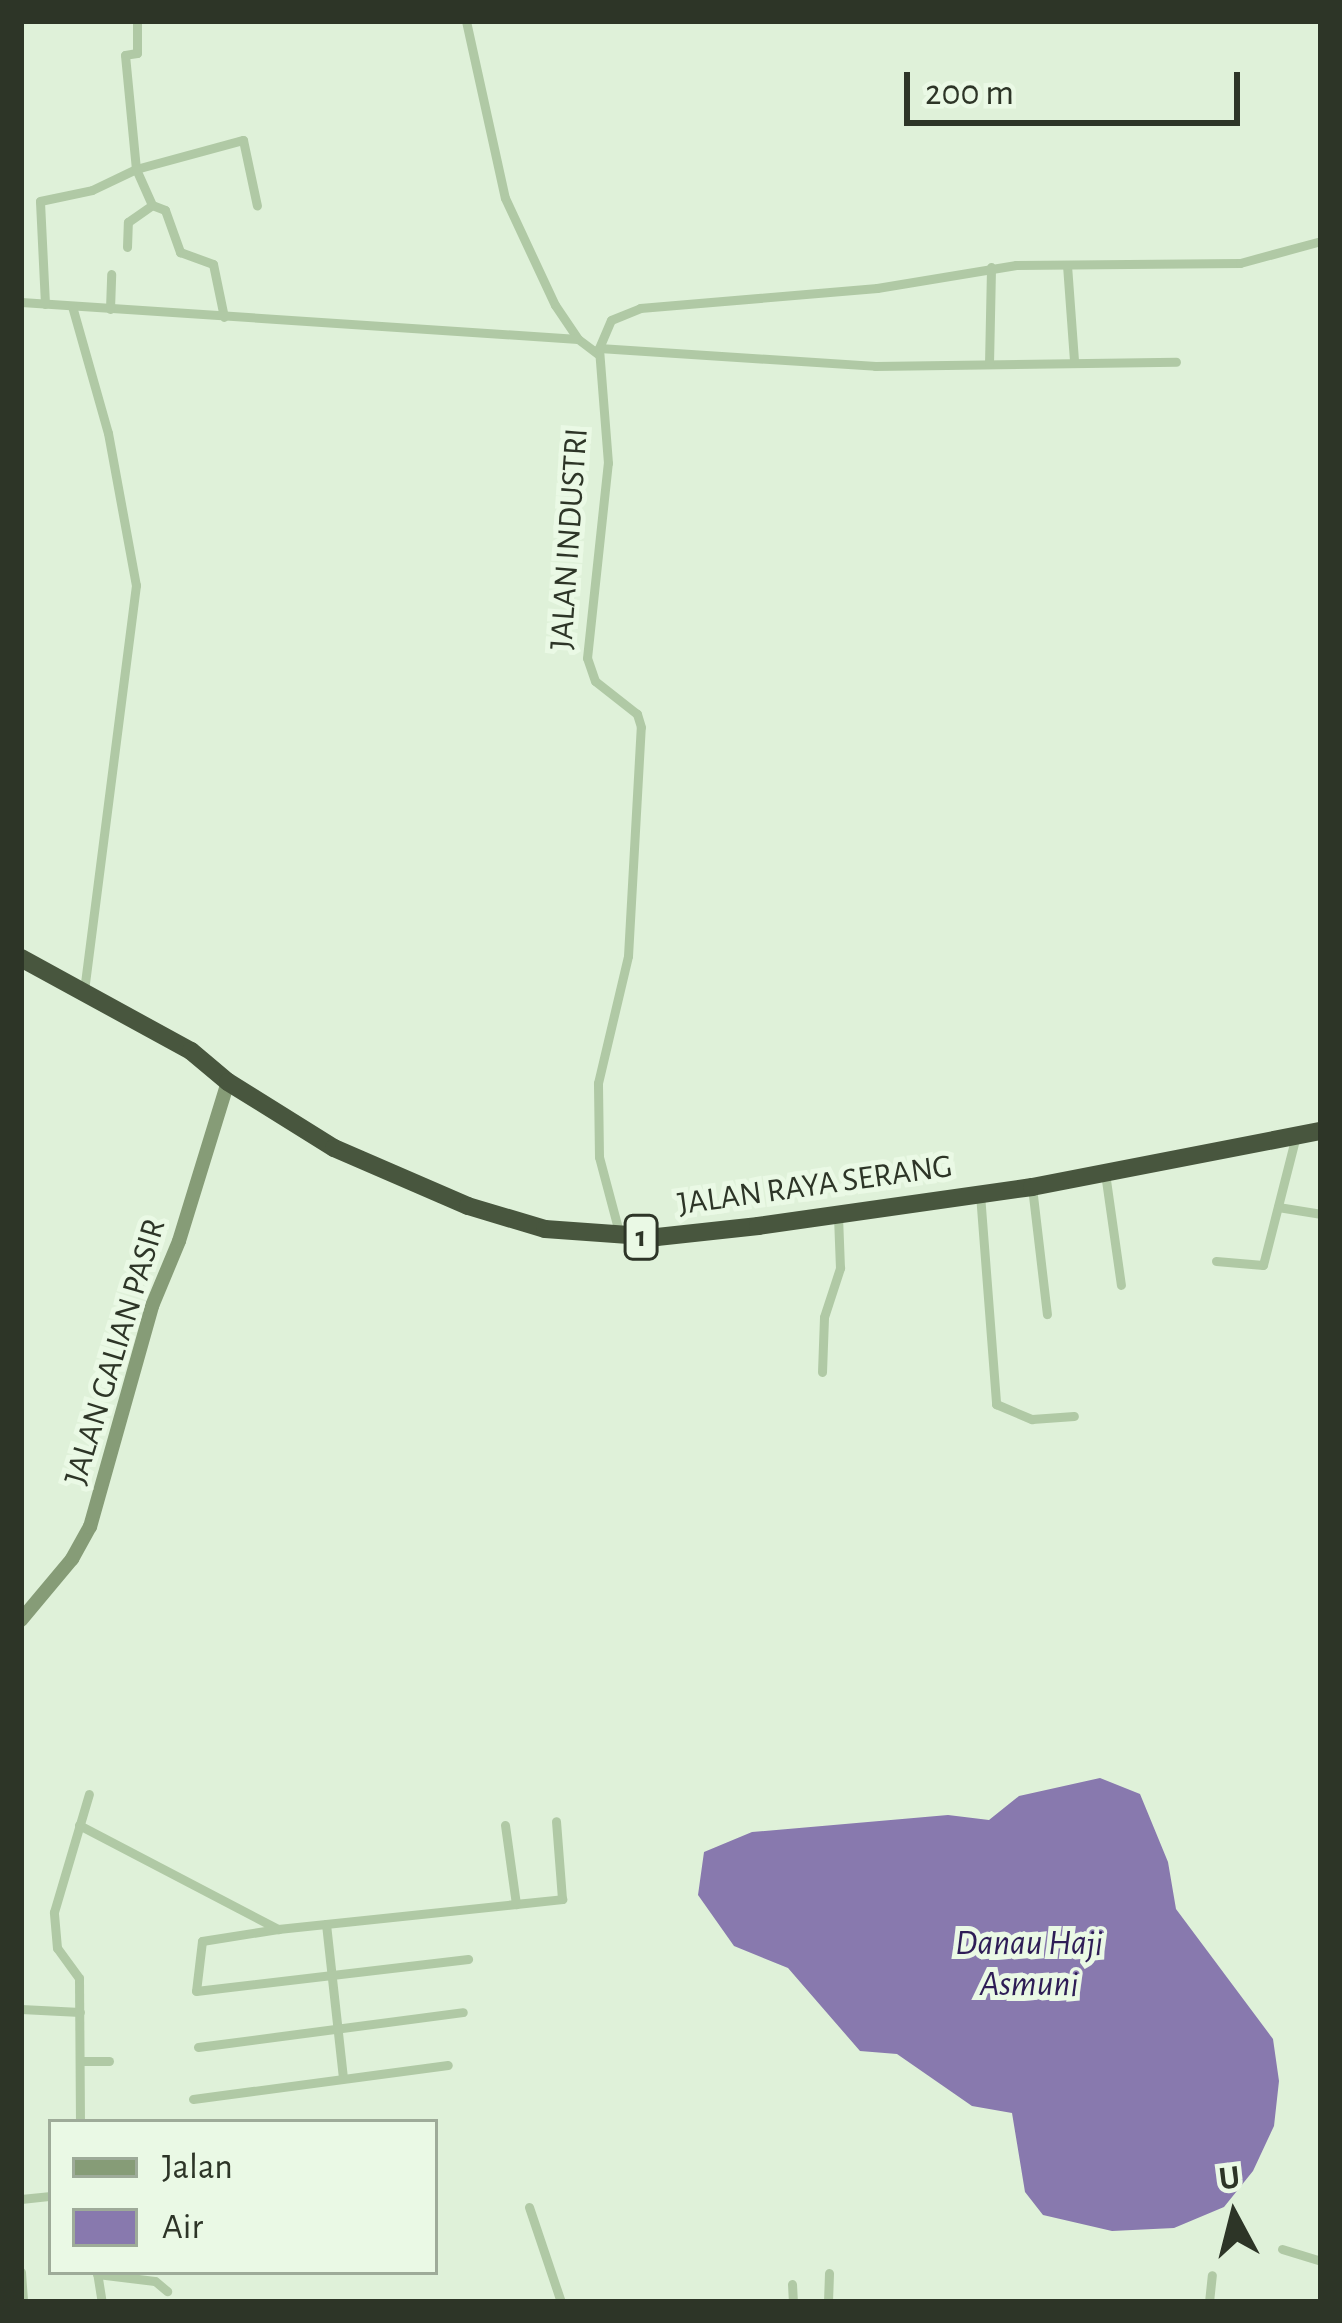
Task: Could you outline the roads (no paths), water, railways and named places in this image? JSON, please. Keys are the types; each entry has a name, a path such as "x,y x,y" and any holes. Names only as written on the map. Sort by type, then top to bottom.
{"highway":[{"name":"JALAN RAYA SERANG","path":"21,958 191,1052 228,1082 334,1148 407,1182 545,1229 621,1237 838,1216 1033,1186 1321,1131"}],"street":[{"path":"137,21 137,52 125,56 136,169 152,205 170,216 182,255 202,256 213,264 224,316"},
{"path":"466,21 505,198 555,305 578,339"},
{"path":"45,304 40,201 92,190 136,169 243,140 257,206"},
{"path":"127,248 126,224 152,205"},
{"path":"599,351 611,320 640,308 878,288 991,268 1240,263 1321,241"},
{"path":"1067,265 1074,361"},
{"path":"989,364 991,268"},
{"path":"110,309 111,274"},
{"path":"21,302 578,339 599,351 843,365 1176,362"},
{"path":"72,306 108,433 136,585 84,991"},
{"name":"JALAN INDUSTRI","path":"599,351 608,463 587,658 595,681 637,714 640,727 628,956 599,1062 597,1105 599,1157 621,1237"},
{"name":"JALAN GALIAN PASIR","path":"21,1620 72,1559 90,1527 152,1306 228,1082"},
{"path":"1216,1261 1263,1265 1296,1136"},
{"path":"1105,1173 1121,1285"},
{"path":"1033,1186 1047,1314"},
{"path":"980,1194 996,1404 1032,1419 1074,1416"},
{"path":"1278,1207 1321,1214"},
{"path":"823,1372 824,1317 840,1268 838,1216"},
{"path":"80,2119 79,1973 57,1948 54,1924 88,1794"},
{"path":"468,1959 196,1991 202,1941 565,1896 556,1821"},
{"path":"79,1825 278,1929"},
{"path":"505,1825 516,1904"},
{"path":"326,1924 344,2077"},
{"path":"21,2009 80,2012"},
{"path":"198,2047 463,2012"},
{"path":"81,2061 109,2061"},
{"path":"193,2099 448,2066"},
{"path":"529,2207 561,2302"},
{"path":"1282,2249 1321,2261"},
{"path":"21,2272 23,2302"},
{"path":"828,2302 830,2272"},
{"path":"110,2275 155,2282 167,2291"},
{"path":"1209,2302 1212,2275"},
{"path":"792,2284 793,2302"}],"water":[{"name":"Danau Haji Asmuni","path":"1100,1778 1140,1794 1168,1862 1176,1909 1273,2039 1279,2081 1274,2126 1253,2171 1224,2207 1174,2228 1112,2231 1043,2215 1025,2192 1012,2113 972,2106 897,2054 860,2051 788,1968 734,1946 698,1895 704,1852 752,1832 948,1815 989,1820 1019,1796"}]}
